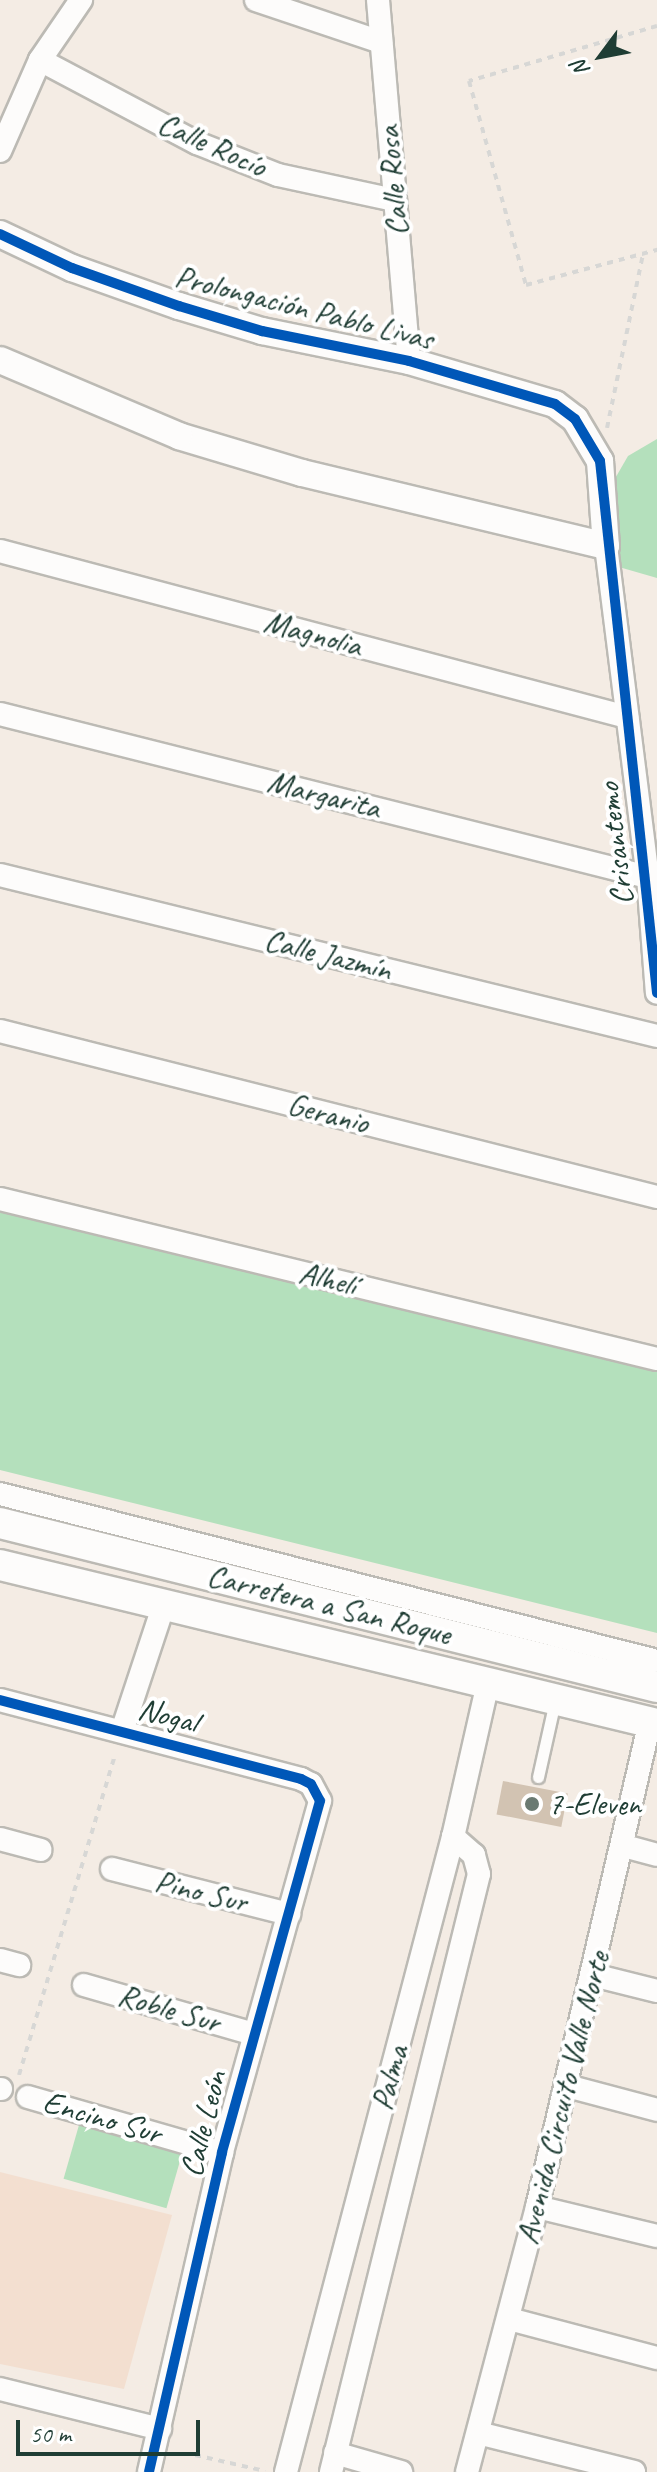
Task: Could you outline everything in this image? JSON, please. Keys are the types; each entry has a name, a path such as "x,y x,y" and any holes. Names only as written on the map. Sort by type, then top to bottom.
{"main road":[{"name":"Carretera a San Roque","path":"0,1523 657,1687"},
{"path":"56,1538 163,1607 212,1597 281,1593"},
{"name":"Carretera a San Roque","path":"0,1565 163,1607 654,1723"}],"street":[{"path":"0,151 40,60 81,0"},
{"path":"256,0 381,42"},
{"name":"Calle Rosa","path":"378,0 409,361"},
{"name":"Calle Rocío","path":"40,60 197,143 278,175 395,200"},
{"name":"Prolongación Pablo Livas","path":"0,234 72,268 179,306 262,331 409,361 555,404 575,419 596,452"},
{"path":"0,360 179,436 302,473 606,546 596,452"},
{"name":"Crisantemo","path":"606,546 648,877 657,993"},
{"name":"Magnolia","path":"0,551 627,717"},
{"name":"Margarita","path":"0,714 648,877"},
{"name":"Calle Jazmín","path":"0,875 657,1036"},
{"name":"Geranio","path":"0,1031 657,1197"},
{"name":"Alhelí","path":"0,1199 657,1359"},
{"path":"0,1494 657,1661"},
{"path":"122,1731 163,1607"},
{"name":"Palma","path":"286,2472 453,1837 488,1683"},
{"name":"Nogal","path":"0,1700 301,1779 318,1792"},
{"name":"Avenida Circuito Valle Norte","path":"467,2472 509,2319 624,1846 650,1758 654,1723"},
{"name":"Calle León","path":"149,2472 222,2153 318,1813 318,1792"},
{"path":"401,2472 333,2462 479,1874 474,1855 453,1837"},
{"path":"0,1839 41,1850"},
{"path":"624,1846 657,1855"},
{"name":"Pino Sur","path":"112,1869 289,1914"},
{"path":"593,1975 657,1991"},
{"name":"Roble Sur","path":"84,1985 254,2034"},
{"path":"567,2086 657,2110"},
{"name":"Encino Sur","path":"12,2088 222,2153"},
{"path":"537,2207 657,2236"},
{"path":"509,2319 657,2358"},
{"path":"0,2389 160,2429"},
{"path":"478,2433 634,2472"}],"lane":[{"path":"538,1777 555,1701"}],"path":[{"path":"657,26 469,81 526,285 657,250"},
{"path":"596,452 616,403 643,254"},
{"path":"12,2088 122,1731"},
{"path":"195,2455 271,2472"}],"shaded area":[{"path":"0,2172 172,2215 124,2389 0,2364"}],"green space":[{"path":"657,439 657,578 612,565 613,482 628,456"},
{"path":"0,1203 657,1359 657,1633 0,1470"},
{"path":"79,2125 182,2154 166,2208 64,2179"}],"building":[{"name":"7-Eleven","path":"503,1781 568,1794 561,1827 497,1814"}],"cycle path":[{"path":"0,234 72,268 179,306 262,331 409,361 555,404 575,419 600,461 657,993"},
{"path":"0,1700 301,1779 311,1784 320,1801 222,2153 149,2472"}],"place":[{"name":"7-Eleven","path":"532,1804"}]}
